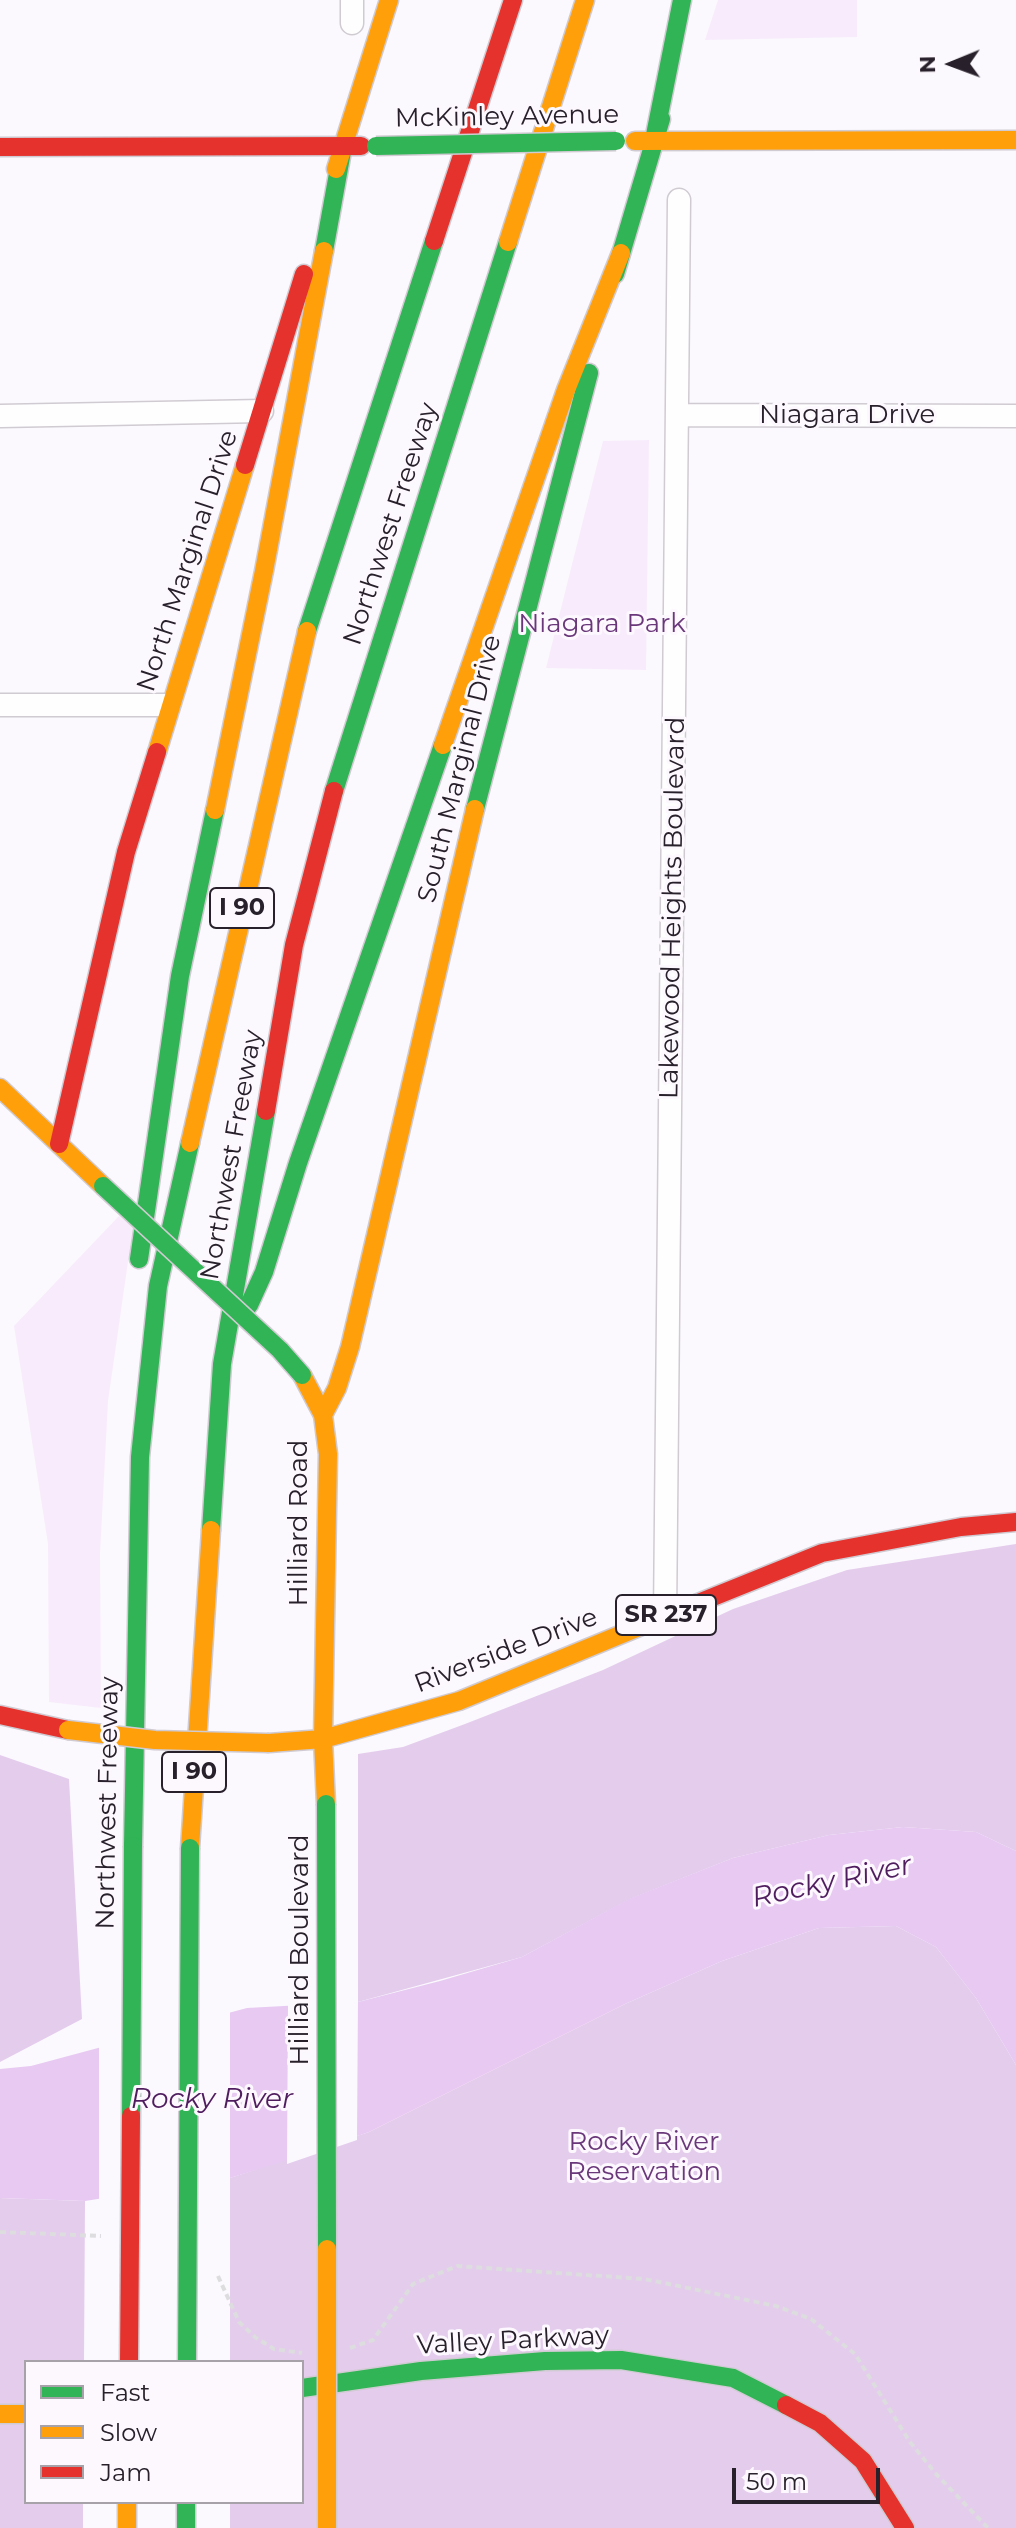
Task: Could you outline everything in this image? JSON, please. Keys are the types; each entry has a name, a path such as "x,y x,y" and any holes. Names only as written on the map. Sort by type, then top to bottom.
{"main road":[{"name":"North Marginal Drive","path":"59,1144 126,852 389,0"},
{"name":"Northwest Freeway","path":"129,2360 140,1457 158,1286 298,658 513,0"},
{"name":"Northwest Freeway","path":"187,2360 190,1848 222,1364 294,945 338,774 585,0"},
{"path":"654,140 682,0"},
{"name":"South Marginal Drive","path":"323,1415 337,1388 350,1347 477,801 621,253 700,0"},
{"name":"McKinley Avenue","path":"0,147 376,146 654,140 1016,140"},
{"path":"135,1284 180,976 264,571 343,146"},
{"path":"222,1364 264,1272 298,1163 566,390 621,253"},
{"name":"Hilliard Road","path":"0,1088 280,1350 302,1375 323,1415 328,1454 323,1739 326,1804"},
{"path":"121,1452 122,1577 134,1797"},
{"name":"Riverside Drive","path":"0,1715 68,1730 155,1740 269,1743 323,1739 459,1701 822,1553 961,1527 1016,1522"},
{"name":"Hilliard Boulevard","path":"326,1804 327,2528"},
{"name":"Valley Parkway","path":"304,2388 421,2371 545,2361 621,2360 733,2378 820,2423 831,2432 863,2461 905,2528"},
{"path":"0,2414 24,2414"},
{"path":"127,2504 127,2528"},
{"path":"186,2504 186,2528"}],"street":[{"name":"Lakewood Heights Boulevard","path":"665,1616 679,200"},
{"path":"0,416 262,411"},
{"name":"Niagara Drive","path":"679,415 1016,416"},
{"path":"0,705 169,705"}],"path":[{"path":"0,2232 106,2236"},
{"path":"211,2266 239,2322 255,2337 274,2349 306,2353"},
{"path":"343,2349 373,2340 413,2284 457,2266 644,2279 776,2306 811,2319 833,2333 855,2354 910,2442 953,2494 988,2528"}],"green space":[{"path":"718,0 857,0 857,37 705,40"},
{"name":"Niagara Park","path":"649,440 646,670 546,668 603,441"},
{"path":"119,1216 133,1227 108,1401 100,1554 101,1708 49,1702 48,1544 14,1326"},
{"path":"1016,1544 1016,1851 976,1832 903,1827 829,1835 733,1858 630,1899 522,1957 358,2002 358,1754 403,1747 465,1724 603,1670 733,1609 847,1570"},
{"path":"0,1755 69,1779 82,2019 0,2062"},
{"name":"Rocky River Reservation","path":"896,1926 936,1947 976,1998 1016,2065 1016,2528 230,2528 230,2504 304,2504 304,2360 230,2360 230,2178 369,2132 625,2004 722,1961 819,1928"},
{"path":"0,2198 85,2201 84,2360 24,2360 24,2504 83,2504 83,2528 0,2528"}],"water":[{"name":"Rocky River","path":"903,1827 976,1832 1016,1851 1016,2065 976,1998 936,1947 896,1926 819,1928 722,1961 625,2004 369,2132 281,2162 230,2178 85,2201 0,2198 0,2069 31,2066 247,2008 358,2002 440,1981 522,1957 629,1899 733,1858 829,1835"}],"pier":[{"path":"358,1998 357,2140 287,2164 288,2002"},
{"path":"230,2008 230,2182 99,2203 99,2044"}],"traffic: fast":[{"path":"654,140 682,0"},
{"path":"615,274 661,119"},
{"path":"376,146 616,141"},
{"path":"324,251 343,146"},
{"path":"307,631 434,241"},
{"path":"334,791 508,242"},
{"path":"475,809 589,373"},
{"path":"249,1305 264,1272 298,1163 443,745"},
{"path":"139,1259 180,976 215,810"},
{"path":"211,1530 222,1364 266,1111"},
{"path":"133,1846 140,1457 158,1286 190,1143"},
{"path":"103,1186 280,1350 302,1375"},
{"path":"326,1804 327,2249"},
{"path":"131,2116 133,1846"},
{"path":"187,2360 190,1848"},
{"path":"304,2388 421,2371 545,2361 621,2360 733,2378 786,2405"},
{"path":"186,2504 186,2528"}],"traffic: slow":[{"path":"336,169 389,0"},
{"path":"508,242 585,0"},
{"path":"635,141 1016,140"},
{"path":"215,810 324,251"},
{"path":"443,745 566,390 621,253"},
{"path":"157,752 245,465"},
{"path":"190,1143 307,631"},
{"path":"323,1415 337,1388 350,1347 475,809"},
{"path":"0,1088 103,1186"},
{"path":"302,1375 323,1415 328,1454 323,1739 326,1804"},
{"path":"190,1848 211,1530"},
{"path":"269,1743 323,1739 459,1701 661,1618"},
{"path":"68,1730 155,1740 269,1743"},
{"path":"327,2249 327,2528"},
{"path":"0,2414 24,2414"},
{"path":"127,2504 127,2528"}],"traffic: jam":[{"path":"434,241 513,0"},
{"path":"0,147 361,146"},
{"path":"245,465 304,274"},
{"path":"59,1144 126,852 157,752"},
{"path":"266,1111 294,945 334,791"},
{"path":"661,1618 822,1553 961,1527 1016,1522"},
{"path":"0,1715 68,1730"},
{"path":"129,2360 131,2116"},
{"path":"786,2405 820,2423 863,2461 905,2528"}]}
